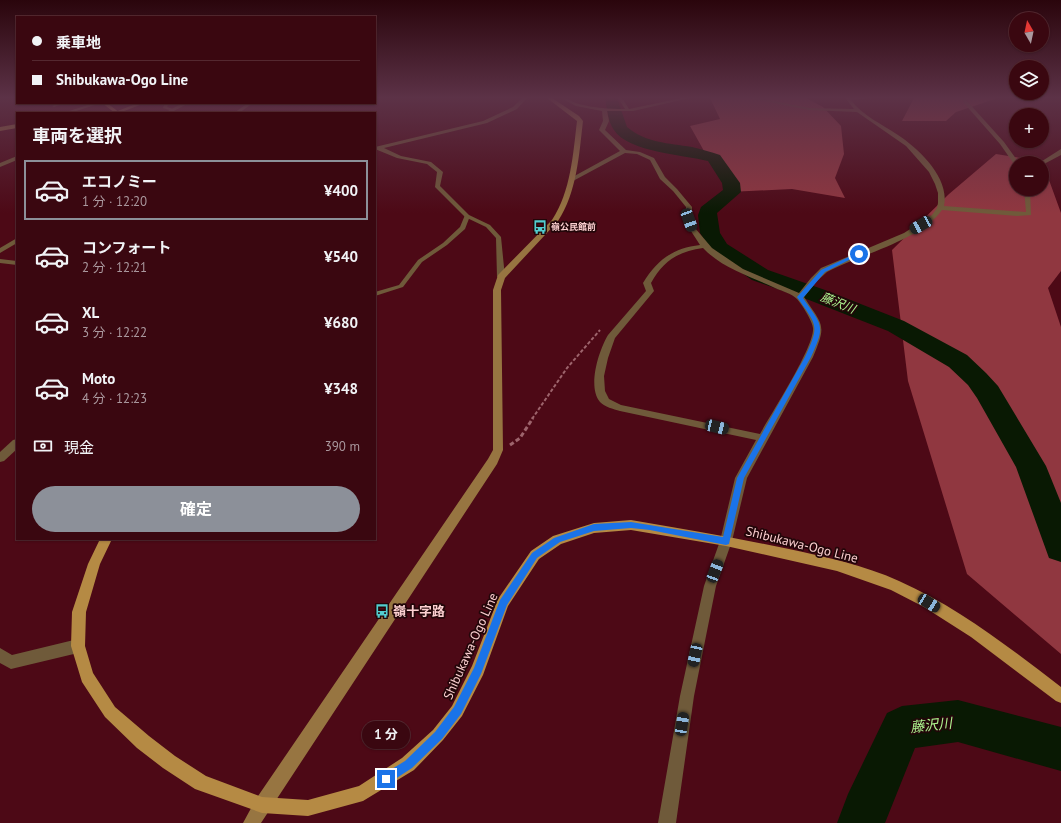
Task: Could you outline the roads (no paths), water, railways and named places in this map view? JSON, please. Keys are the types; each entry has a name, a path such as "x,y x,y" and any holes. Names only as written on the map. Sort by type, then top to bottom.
{"main road":[{"name":"Shibukawa-Ogo Line","path":"106,540 94,564 79,612 78,646 87,677 110,712 143,742 169,762 201,783 262,806 308,808 362,793 408,764 438,735 457,711 478,670 503,603 535,555 557,540 594,528 631,525 726,541 837,565 894,585 929,603 976,632 1061,696"}],"street":[{"path":"378,148 426,136"},
{"path":"501,277 555,221 562,210 574,169 578,136"},
{"path":"609,136 624,151 638,153 652,159 662,178 675,190 689,207 689,220 692,228 705,246 740,271 778,286 800,297 817,323 818,329 816,339 808,357 741,478 726,541 710,586 687,696 667,823"},
{"path":"800,297 823,271 838,262 880,247 900,237 932,219 940,208 940,186 932,172 905,142 897,136"},
{"path":"996,136 1011,156"},
{"path":"252,823 493,461 498,450 497,290 501,277 499,238 488,226 467,216 437,186 440,172 429,163 399,157 378,148"},
{"path":"571,180 624,151"},
{"path":"1049,159 1061,153 1061,151"},
{"path":"0,165 16,158"},
{"path":"940,208 1029,214 1028,196"},
{"path":"0,251 16,241"},
{"path":"705,246 679,252 649,278 647,283 650,291 611,337 607,345 601,364 599,384 600,394 607,402 620,408 763,438"},
{"path":"0,261 16,263"},
{"path":"0,458 16,444"},
{"path":"0,655 11,662 78,646"}],"lane":[{"path":"376,294 401,286 420,261 445,244 462,228 467,216"}],"waterway":[{"name":"藤沢川","path":"631,136 643,143 660,148 692,152 714,158 731,183 732,192 708,211 707,215 710,233 719,248 760,275 817,295 896,326 958,361 977,379 988,393 1031,466 1061,547"},
{"name":"藤沢川","path":"861,823 902,728 958,721 1061,749"}],"place":[{"name":"嶺公民館前","path":"540,227"},
{"name":"嶺十字路","path":"382,611"}]}
